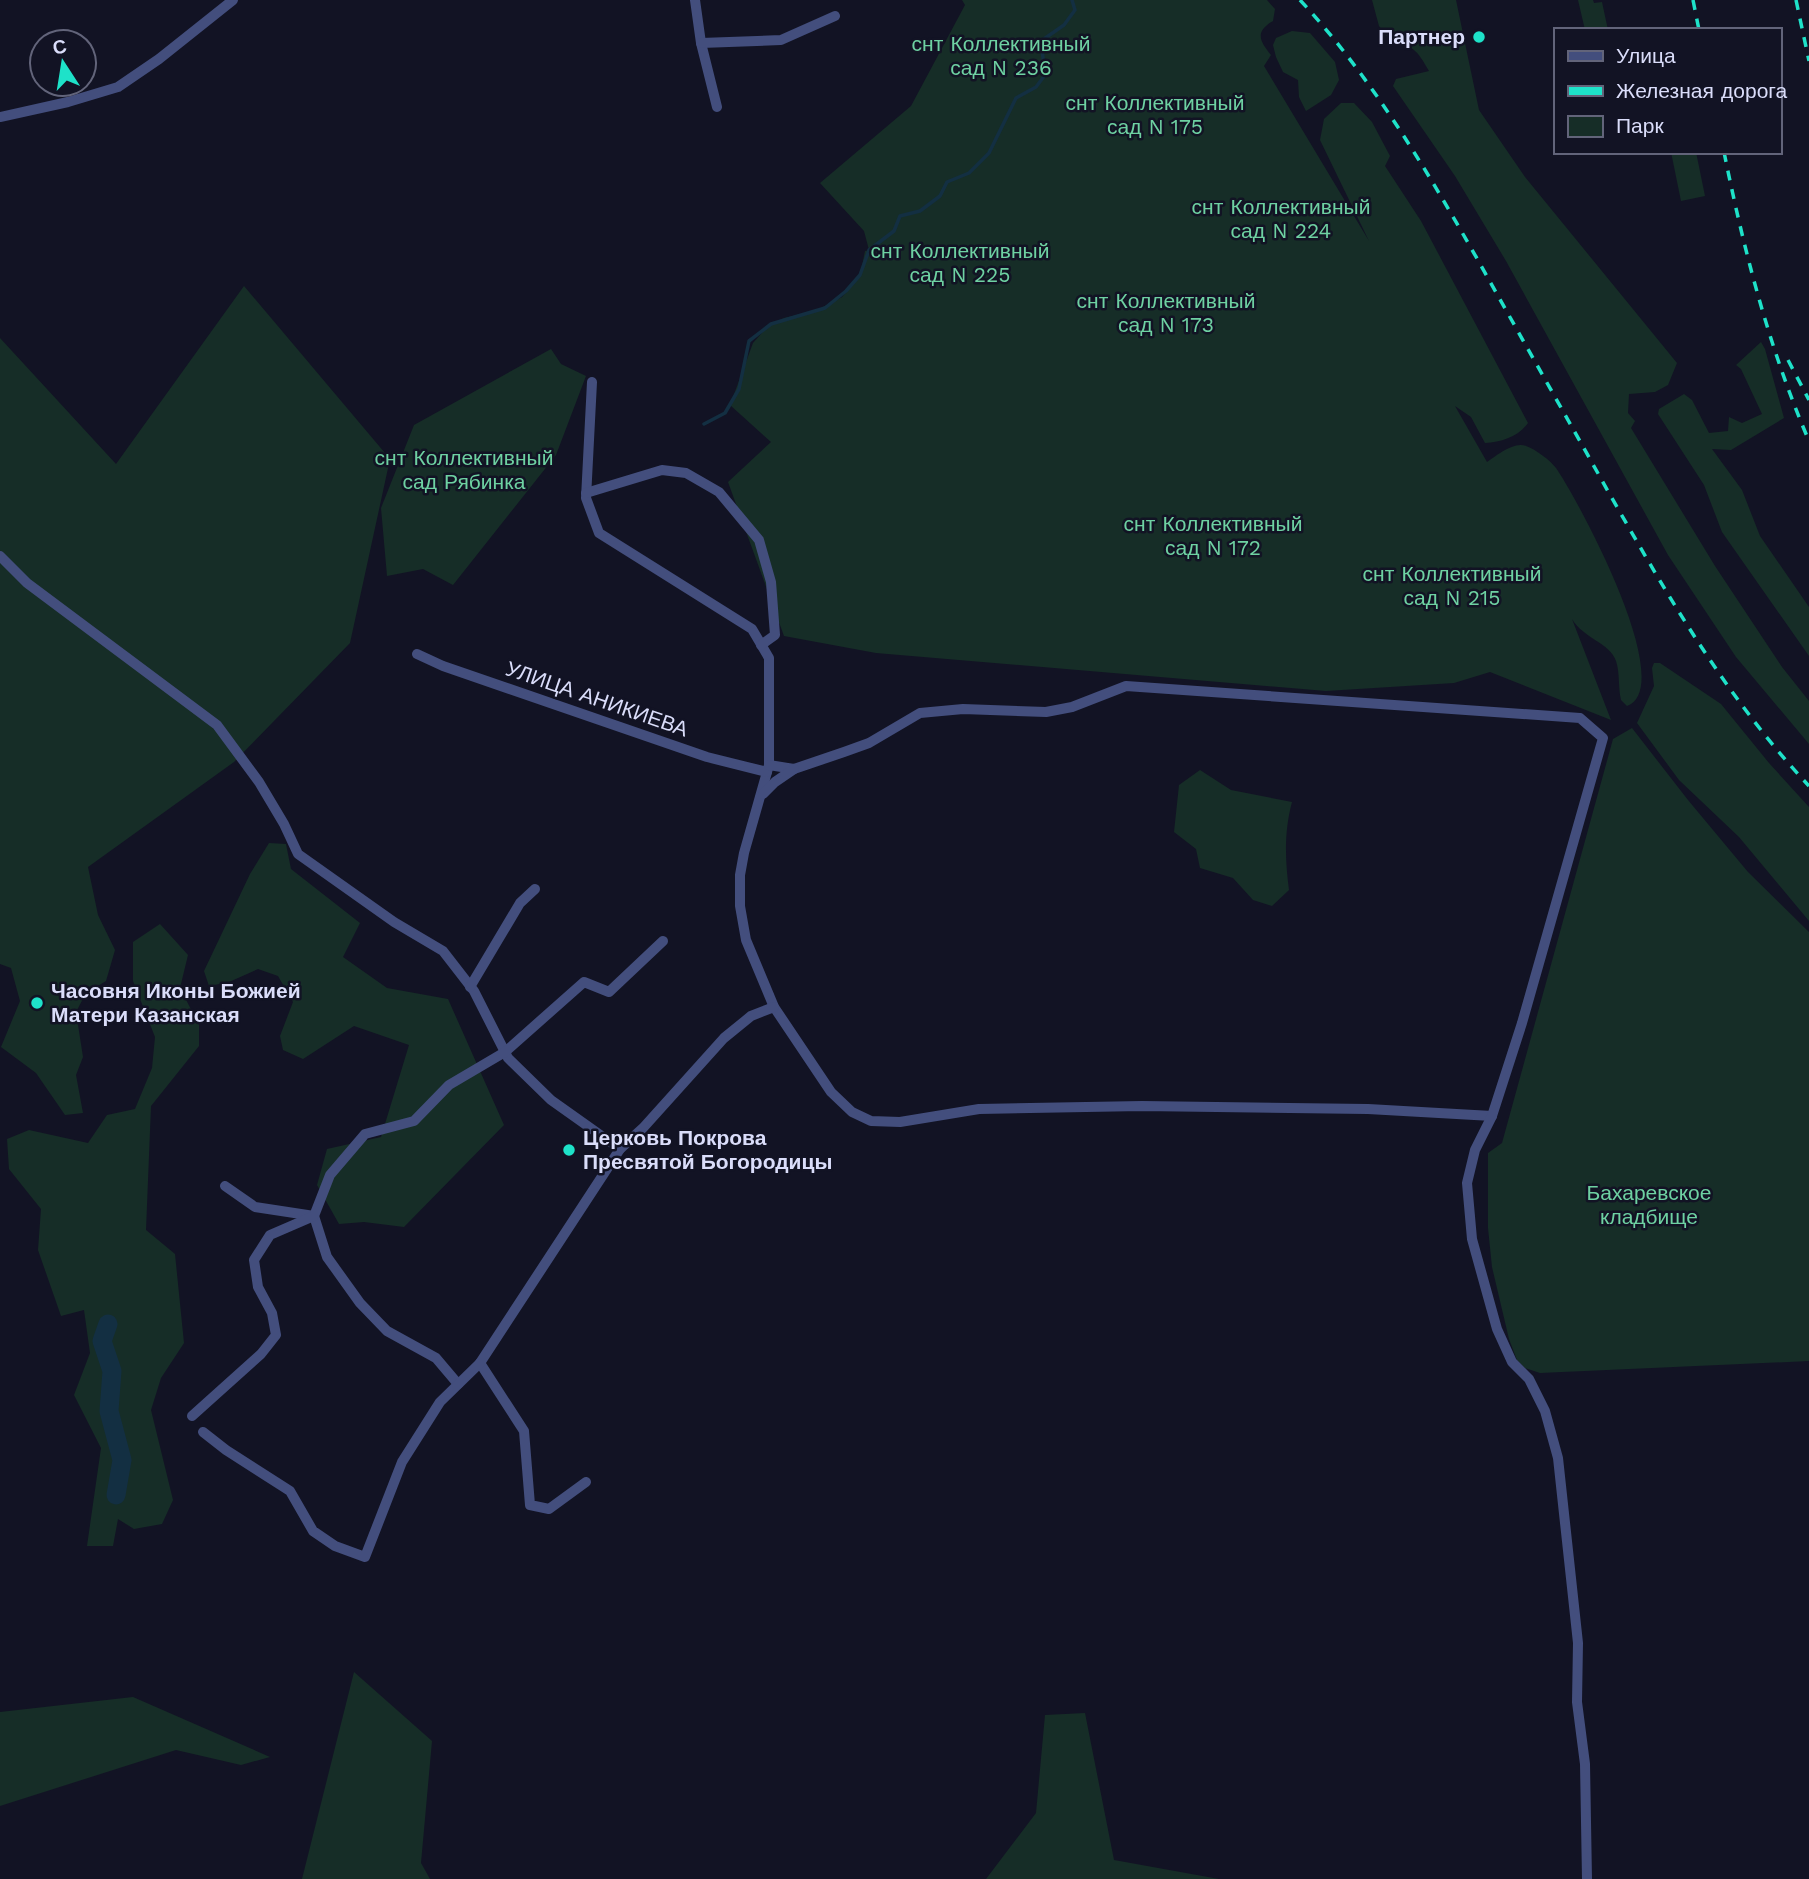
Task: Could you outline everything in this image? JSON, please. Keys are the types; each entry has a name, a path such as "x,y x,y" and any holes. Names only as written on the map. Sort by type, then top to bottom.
{"street":[{"path":"0,117 68,102 118,87 159,59 233,0"},
{"path":"695,0 701,43 717,107"},
{"path":"701,43 781,40 835,16"},
{"path":"592,382 586,498 599,533 752,629 769,658 768,768 740,875 740,906 746,940 774,1007 831,1092 852,1112 871,1121 900,1122 979,1110 1142,1106 1368,1109 1492,1116"},
{"path":"586,494 662,470 686,473 719,492 759,540 771,582 775,635 761,645"},
{"path":"0,556 27,583 217,724 259,782 298,854 394,922 443,951 474,991 508,1058 551,1100 620,1149"},
{"name":"УЛИЦА АНИКИЕВА","path":"417,654 443,666 707,757 768,768 794,769"},
{"path":"761,796 794,769 869,743 920,713 962,709 1046,712 1072,707 1126,686 1580,718 1603,738 1522,1023 1492,1116 1475,1150 1467,1183 1472,1239 1489,1305 1505,1349 1512,1362 1529,1379 1545,1411 1558,1458 1578,1643 1577,1702 1585,1764 1587,1879"},
{"path":"470,987 520,903 535,889"},
{"path":"458,1384 436,1358 387,1331 360,1303 327,1257 314,1216 330,1175 365,1134 414,1121 449,1085 505,1052 584,982 609,992 663,941"},
{"path":"203,1432 290,1492 313,1531 335,1546 365,1557 402,1462 440,1402 480,1363 620,1149 643,1128 724,1038 751,1016 774,1007"},
{"path":"225,1186 255,1207 314,1216"},
{"path":"192,1416 261,1354 276,1335 272,1313 258,1287 254,1260 270,1235 314,1216"},
{"path":"480,1363 524,1430 530,1505 549,1509 586,1482"}],"green space":[{"path":"962,0 1267,0 1275,9 1273,21 1261,33 1262,41 1271,55 1264,66 1369,241 1320,140 1324,119 1341,103 1354,103 1372,122 1390,156 1385,166 1421,221 1528,423 1509,438 1485,443 1471,417 1455,406 1487,462 1516,446 1526,446 1534,450 1556,468 1583,515 1619,591 1633,630 1641,665 1640,691 1627,706 1621,700 1613,655 1572,619 1611,720 1490,672 1454,683 1326,691 876,653 784,636 728,482 771,442 730,405 753,343 768,326 784,318 817,310 842,297 860,276 865,251 869,250 864,231 820,183 911,106 965,5"},
{"path":"1372,0 1456,0 1479,110 1525,177 1677,363 1668,385 1655,392 1629,394 1628,413 1635,421 1631,428 1715,566 1782,667 1809,701 1809,744 1736,657 1668,555 1506,261 1455,176 1393,86 1396,79 1429,71 1414,50 1390,41 1379,26"},
{"path":"1578,0 1602,2 1608,28 1585,28"},
{"path":"1292,31 1310,33 1335,62 1339,80 1331,95 1306,111 1299,97 1298,80 1283,72 1273,45 1276,38"},
{"path":"1671,154 1696,154 1705,196 1681,201"},
{"path":"244,286 390,459 350,643 234,762 88,867 98,915 115,950 106,981 86,993 76,1012 83,1057 76,1075 83,1113 65,1115 36,1073 1,1047 20,1001 11,968 0,964 0,338 116,464"},
{"path":"1761,342 1784,418 1731,450 1712,449 1742,490 1760,536 1809,607 1809,656 1722,532 1704,485 1658,414 1659,409 1684,394 1692,400 1709,433 1728,431 1729,417 1742,423 1762,414 1741,369 1736,365"},
{"name":"снт Коллективный сад Рябинка","path":"551,349 561,364 586,376 556,455 453,585 423,569 387,576 381,508 414,425"},
{"path":"1654,663 1660,663 1721,704 1809,807 1809,921 1739,837 1679,780 1637,723 1654,686"},
{"name":"Бахаревское кладбище","path":"1632,728 1748,872 1809,932 1809,1361 1540,1373 1525,1368 1517,1360 1509,1339 1492,1267 1488,1228 1488,1153 1502,1143 1613,739"},
{"path":"1200,770 1231,790 1292,802 1286,846 1289,890 1272,906 1253,900 1233,878 1200,868 1196,849 1174,832 1179,785"},
{"path":"269,843 286,844 291,869 360,923 343,957 387,988 448,999 504,1125 404,1227 364,1222 339,1224 317,1185 327,1149 381,1137 409,1045 354,1026 303,1059 283,1050 280,1036 293,1002 278,976 258,969 229,982 209,986 204,971 250,874"},
{"path":"160,924 188,955 180,988 199,1025 199,1046 151,1106 146,1230 175,1254 184,1343 161,1378 151,1410 173,1500 162,1524 134,1529 118,1519 113,1546 87,1546 101,1448 74,1395 90,1353 84,1310 61,1316 38,1250 41,1209 9,1169 7,1139 29,1130 88,1143 107,1115 135,1109 152,1068 155,1037 133,981 133,942"},
{"path":"354,1672 432,1741 421,1863 430,1879 302,1879"},
{"path":"133,1697 270,1757 241,1765 176,1750 0,1806 0,1712"},
{"path":"1085,1713 1114,1860 1219,1879 986,1879 1036,1813 1045,1715"}],"waterway":[{"path":"704,424 725,413 739,389 749,341 771,324 825,308 860,275 869,250 894,231 900,216 920,211 940,196 947,182 969,173 989,153 1016,98 1036,87 1045,75 1041,41 1064,25 1075,10 1072,0"},
{"path":"108,1324 102,1341 112,1371 109,1411 122,1460 116,1495"}],"railway":[{"path":"1300,0 1375,93 1418,159 1631,532 1700,646 1751,717 1809,786"},
{"path":"1693,0 1699,28"},
{"path":"1796,0 1809,61"},
{"path":"1724,154 1759,299 1782,371 1809,441"},
{"path":"1788,360 1809,400"}],"place":[{"name":"Партнер","path":"1479,37"},
{"name":"Часовня Иконы Божией Матери Казанская","path":"37,1003"},
{"name":"Церковь Покрова Пресвятой Богородицы","path":"569,1150"}],"park label":[{"name":"снт Коллективный сад N 236","path":"1001,56"},
{"name":"снт Коллективный сад N 175","path":"1155,115"},
{"name":"снт Коллективный сад N 224","path":"1281,219"},
{"name":"снт Коллективный сад N 225","path":"960,263"},
{"name":"снт Коллективный сад N 173","path":"1166,313"},
{"name":"снт Коллективный сад N 172","path":"1213,536"},
{"name":"снт Коллективный сад N 215","path":"1452,586"}]}
